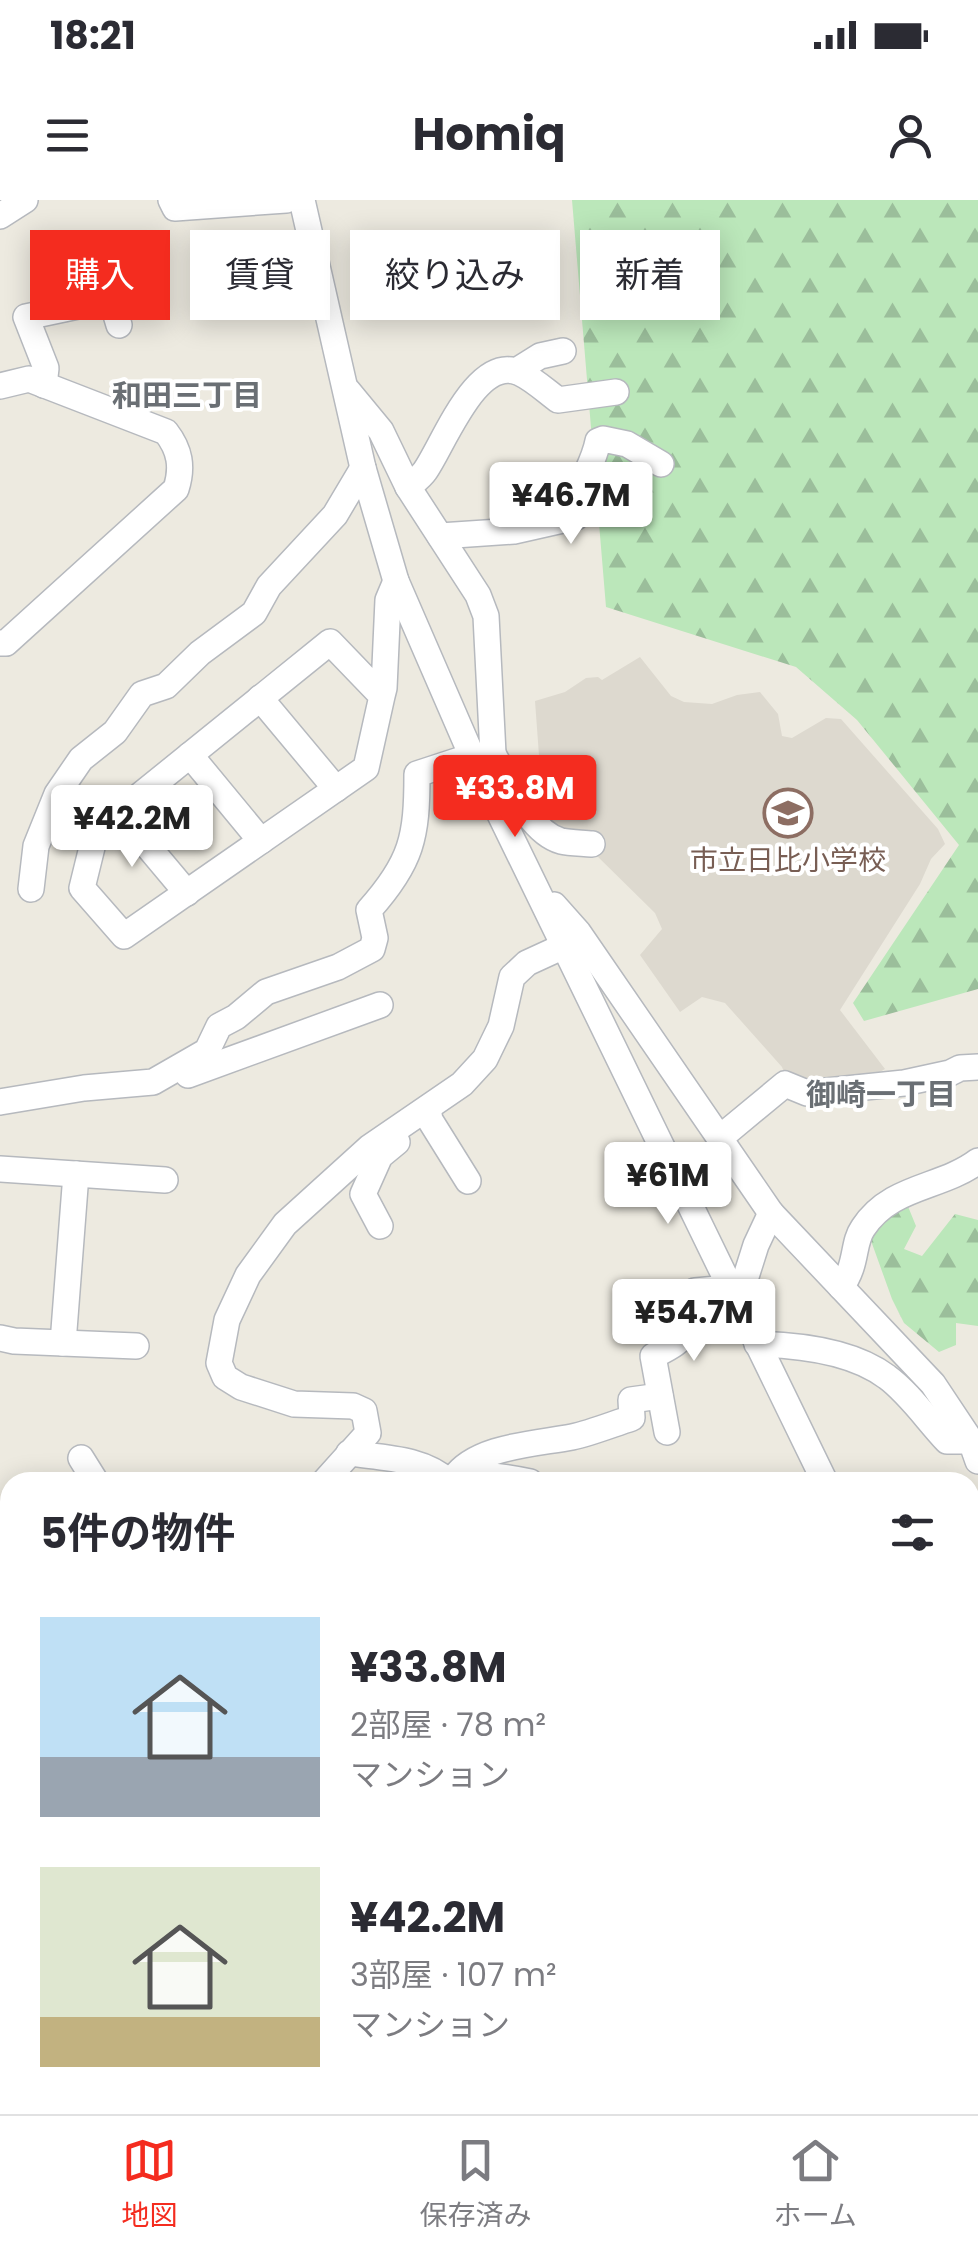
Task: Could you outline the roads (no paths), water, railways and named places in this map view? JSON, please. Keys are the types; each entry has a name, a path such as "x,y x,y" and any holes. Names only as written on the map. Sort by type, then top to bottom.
{"street":[{"path":"0,216 24,200"},
{"path":"171,200 175,208 286,200"},
{"path":"302,200 363,468 396,581 564,946 819,1472"},
{"path":"30,316 26,317 46,368 44,385"},
{"path":"118,320 119,324"},
{"path":"408,486 424,473 447,427 486,378 497,371 516,371 540,356 563,351"},
{"path":"516,371 558,400 616,392"},
{"path":"0,386 29,379 166,432 175,444 181,474 176,488 6,643 0,642"},
{"path":"345,388 381,431 408,486 478,595 486,616 480,758 544,832 559,840 592,844"},
{"path":"440,536 514,531 576,517 580,513 582,484 591,470 598,442 603,439 627,444 661,464"},
{"path":"32,889 36,846 58,794 81,759 114,732 142,694 166,686 254,613 269,586 335,515 363,468"},
{"path":"382,696 330,642 96,830 82,888 124,936 366,768 382,696 389,636 388,600 396,581"},
{"path":"260,698 336,789"},
{"path":"190,755 260,841"},
{"path":"153,1082 206,1051 218,1026 236,1017 266,992 338,967 372,949 375,938 368,910 390,886 415,834 417,774 480,758"},
{"path":"119,812 188,893"},
{"path":"536,887 578,932 772,1213 934,1384 975,1451"},
{"path":"380,1226 363,1194 380,1156 429,1115 484,1059 501,1026 512,977 527,962 564,946"},
{"path":"0,1102 184,1077 380,1005"},
{"path":"721,1138 784,1084 807,1093 904,1083 978,1066"},
{"path":"429,1115 468,1181"},
{"path":"333,1472 368,1433 364,1411 353,1406 294,1404 241,1387 225,1377 219,1363 227,1320 248,1275 285,1224 370,1147 429,1115"},
{"path":"841,1287 853,1271 860,1230 888,1200 960,1174 978,1161"},
{"path":"0,1169 166,1180"},
{"path":"63,1343 76,1174"},
{"path":"733,1296 772,1213"},
{"path":"667,1432 652,1356 677,1342 687,1330 687,1300 695,1291 733,1296"},
{"path":"0,1338 136,1346"},
{"path":"757,1344 788,1345 858,1361 888,1377 947,1441 975,1451"},
{"path":"457,1472 472,1461 527,1443 577,1436 632,1418 630,1400 660,1396"},
{"path":"349,1453 420,1464 434,1472"},
{"path":"81,1458 90,1472"}],"place":[{"name":"市立日比小学校","path":"788,813"}],"district":[{"name":"和田三丁目","path":"187,396"},
{"name":"御崎一丁目","path":"881,1095"}]}
